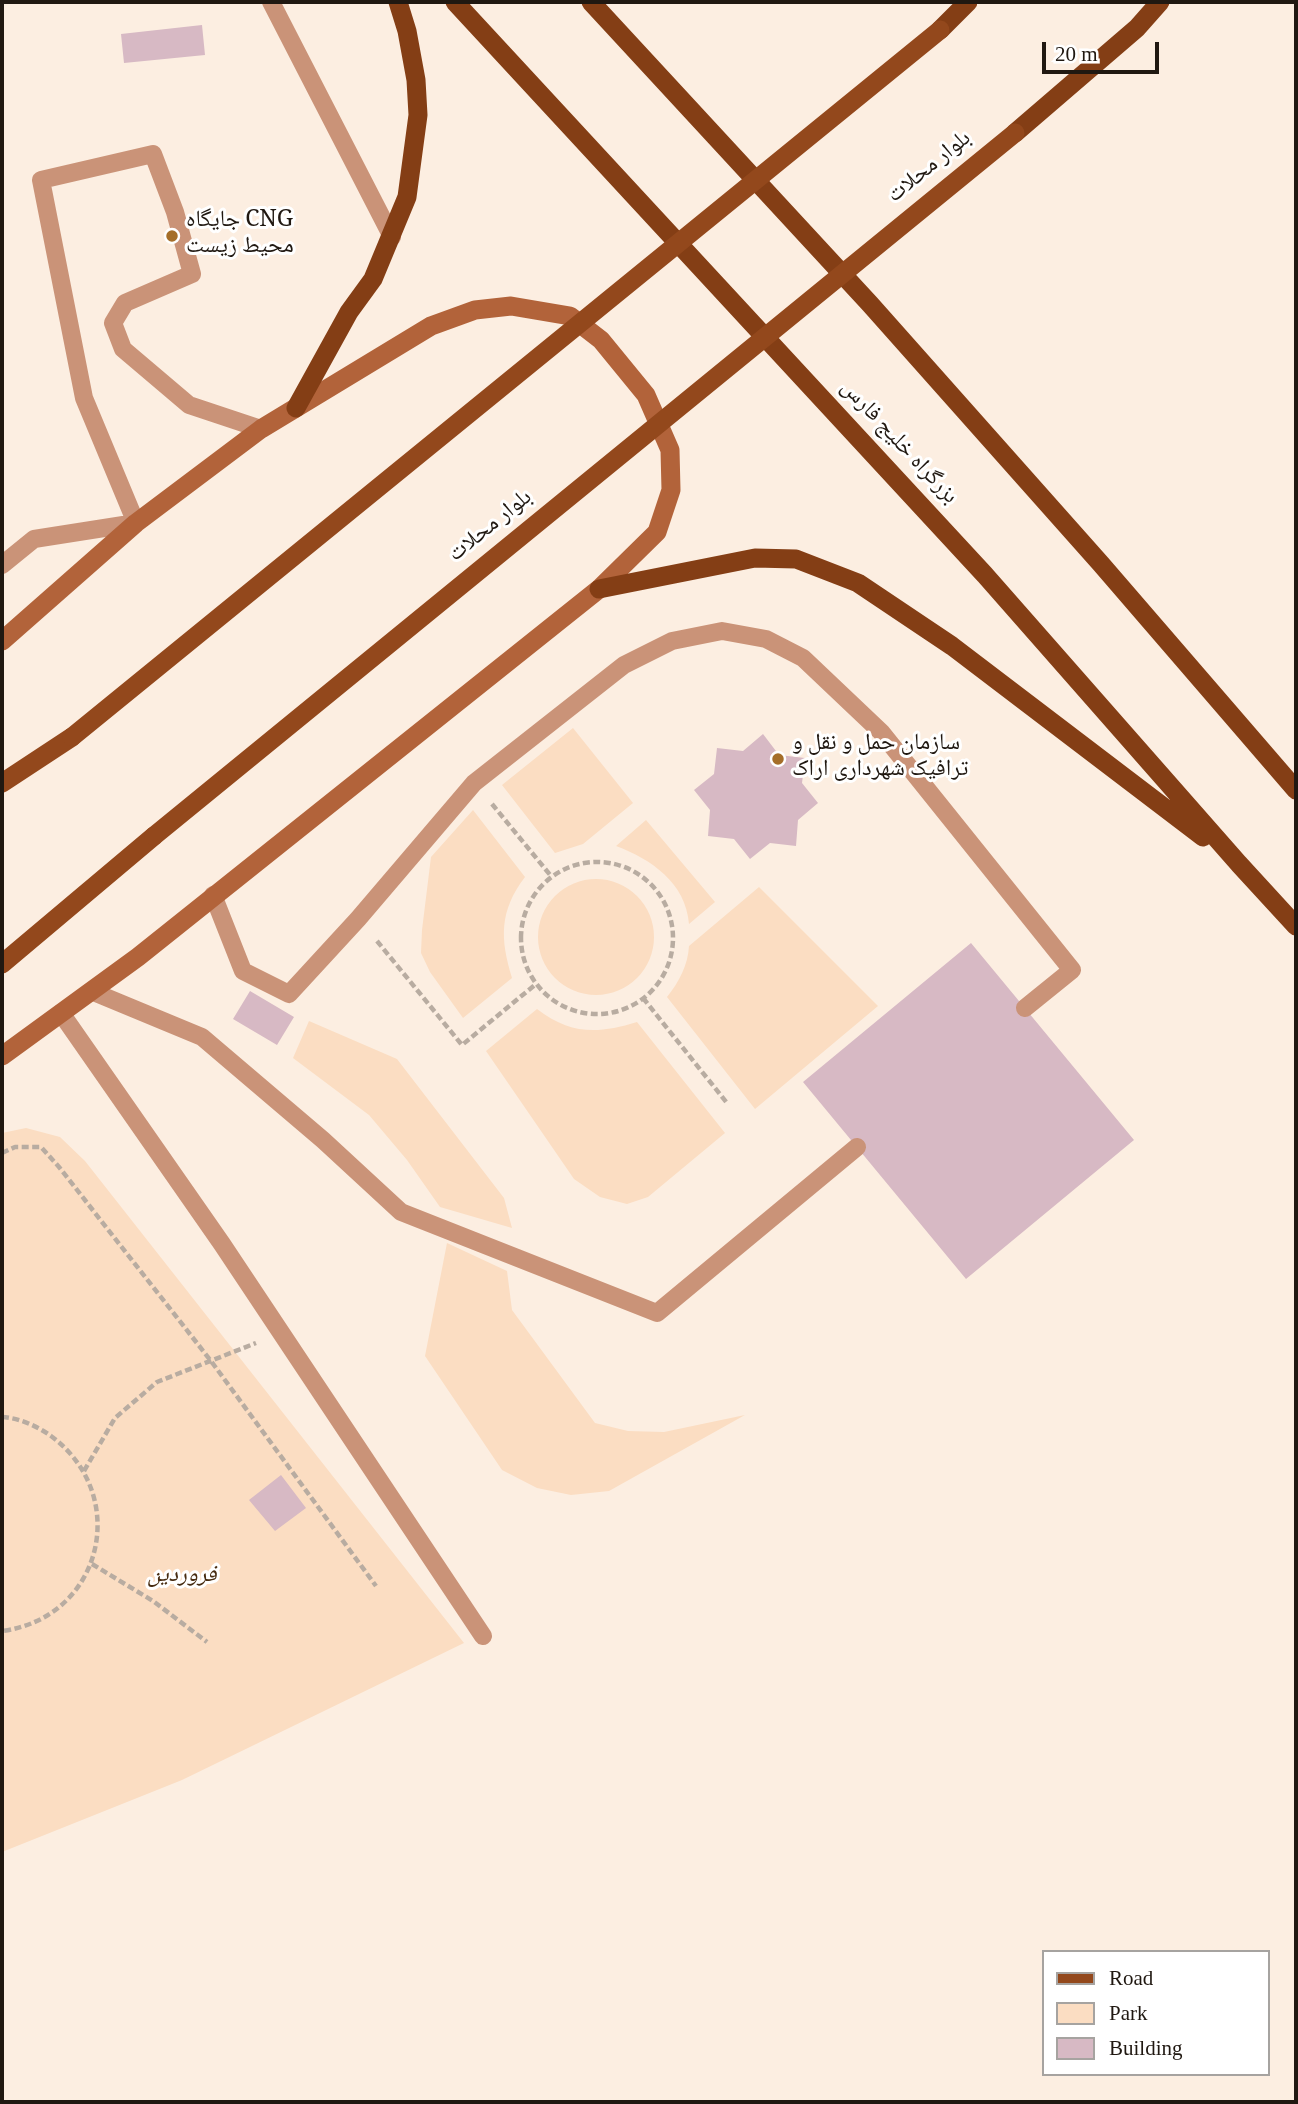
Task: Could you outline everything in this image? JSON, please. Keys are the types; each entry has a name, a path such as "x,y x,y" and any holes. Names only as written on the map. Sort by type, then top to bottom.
{"highway":[{"path":"296,408 349,312 373,279 407,197 418,115 416,80 407,31 398,2"},
{"name":"بزرگراه خلیج فارس","path":"455,2 985,575 1238,864 1296,926"},
{"path":"592,2 870,304 1101,564 1296,790"},
{"path":"940,30 968,2"},
{"path":"1015,132 1137,28 1160,2"},
{"path":"599,589 755,558 796,559 858,583 952,646 1238,864"}],"main road":[{"path":"2,783 72,737 940,30"},
{"name":"بلوار محلات","path":"2,964 154,836 1015,132"},
{"path":"2,641 136,523 261,429 431,326 475,310 511,306 570,316 601,340 646,395 670,450 671,490 657,532 599,589 212,895 138,957 2,1056"}],"lane":[{"path":"271,2 392,237"},
{"path":"2,565 34,539 136,523 84,398 41,180 153,154 175,212 192,274 125,303 113,323 123,349 189,405 261,429"},
{"path":"212,895 243,971 289,994 358,919 474,783 624,665 672,641 722,631 766,639 803,658 881,732 1072,970 1026,1008"},
{"path":"91,991 202,1037 323,1140 401,1212 657,1313 858,1147"},
{"path":"61,1013 282,1333 483,1636"}],"path":[{"path":"474,783 551,876"},
{"path":"591,861 612,863 632,870 650,883 663,900 671,920 673,942 668,963 659,982 643,998 626,1008 607,1013 587,1013 567,1008 550,998 536,984 526,966 521,947 521,927 536,890 551,876 570,866 591,861"},
{"path":"358,919 462,1045 536,984"},
{"path":"643,998 727,1103"},
{"path":"2,1153 15,1147 41,1147 60,1167 211,1361 376,1586"},
{"path":"84,1471 115,1418 157,1382 282,1333"},
{"path":"2,1417 40,1428 65,1447 84,1471 96,1501 99,1532 92,1563 75,1592 50,1615 20,1629 2,1631"},
{"path":"92,1563 153,1601 207,1642"}],"green space":[{"path":"573,728 633,803 583,844 555,853 502,785"},
{"path":"473,810 525,877 510,902 504,926 505,951 512,978 463,1018 430,972 421,953 422,930 431,857"},
{"path":"646,820 715,902 689,924 681,896 664,874 642,858 616,846"},
{"path":"596,879 618,883 637,896 650,915 654,937 650,959 637,978 618,991 596,995 574,991 555,978 542,959 538,937 542,915 555,896 574,883"},
{"path":"759,887 878,1006 755,1109 667,997 682,973 689,946"},
{"path":"537,1009 561,1024 585,1030 610,1029 637,1022 725,1133 648,1197 627,1204 600,1197 574,1179 486,1051"},
{"path":"309,1021 397,1059 504,1198 512,1228 440,1207 407,1160 369,1115 293,1058"},
{"name":"فروردین","path":"26,1128 60,1137 85,1161 464,1643 182,1780 2,1852 2,1133"},
{"path":"447,1243 507,1271 512,1310 595,1423 628,1431 664,1432 745,1415 609,1491 571,1495 537,1488 502,1470 425,1356"}],"building":[{"path":"202,25 205,55 124,63 121,34"},
{"path":"763,734 779,755 805,758 802,783 818,803 798,820 796,846 770,843 750,859 734,839 708,836 710,810 694,790 714,774 717,748 743,751"},
{"path":"971,943 1134,1140 966,1279 803,1082"},
{"path":"250,991 294,1017 277,1045 233,1019"},
{"path":"281,1475 306,1508 275,1531 249,1500"}],"place":[{"name":"جایگاه CNG محیط زیست","path":"172,236"},
{"name":"سازمان حمل و نقل و ترافیک شهرداری اراک","path":"778,759"}]}
